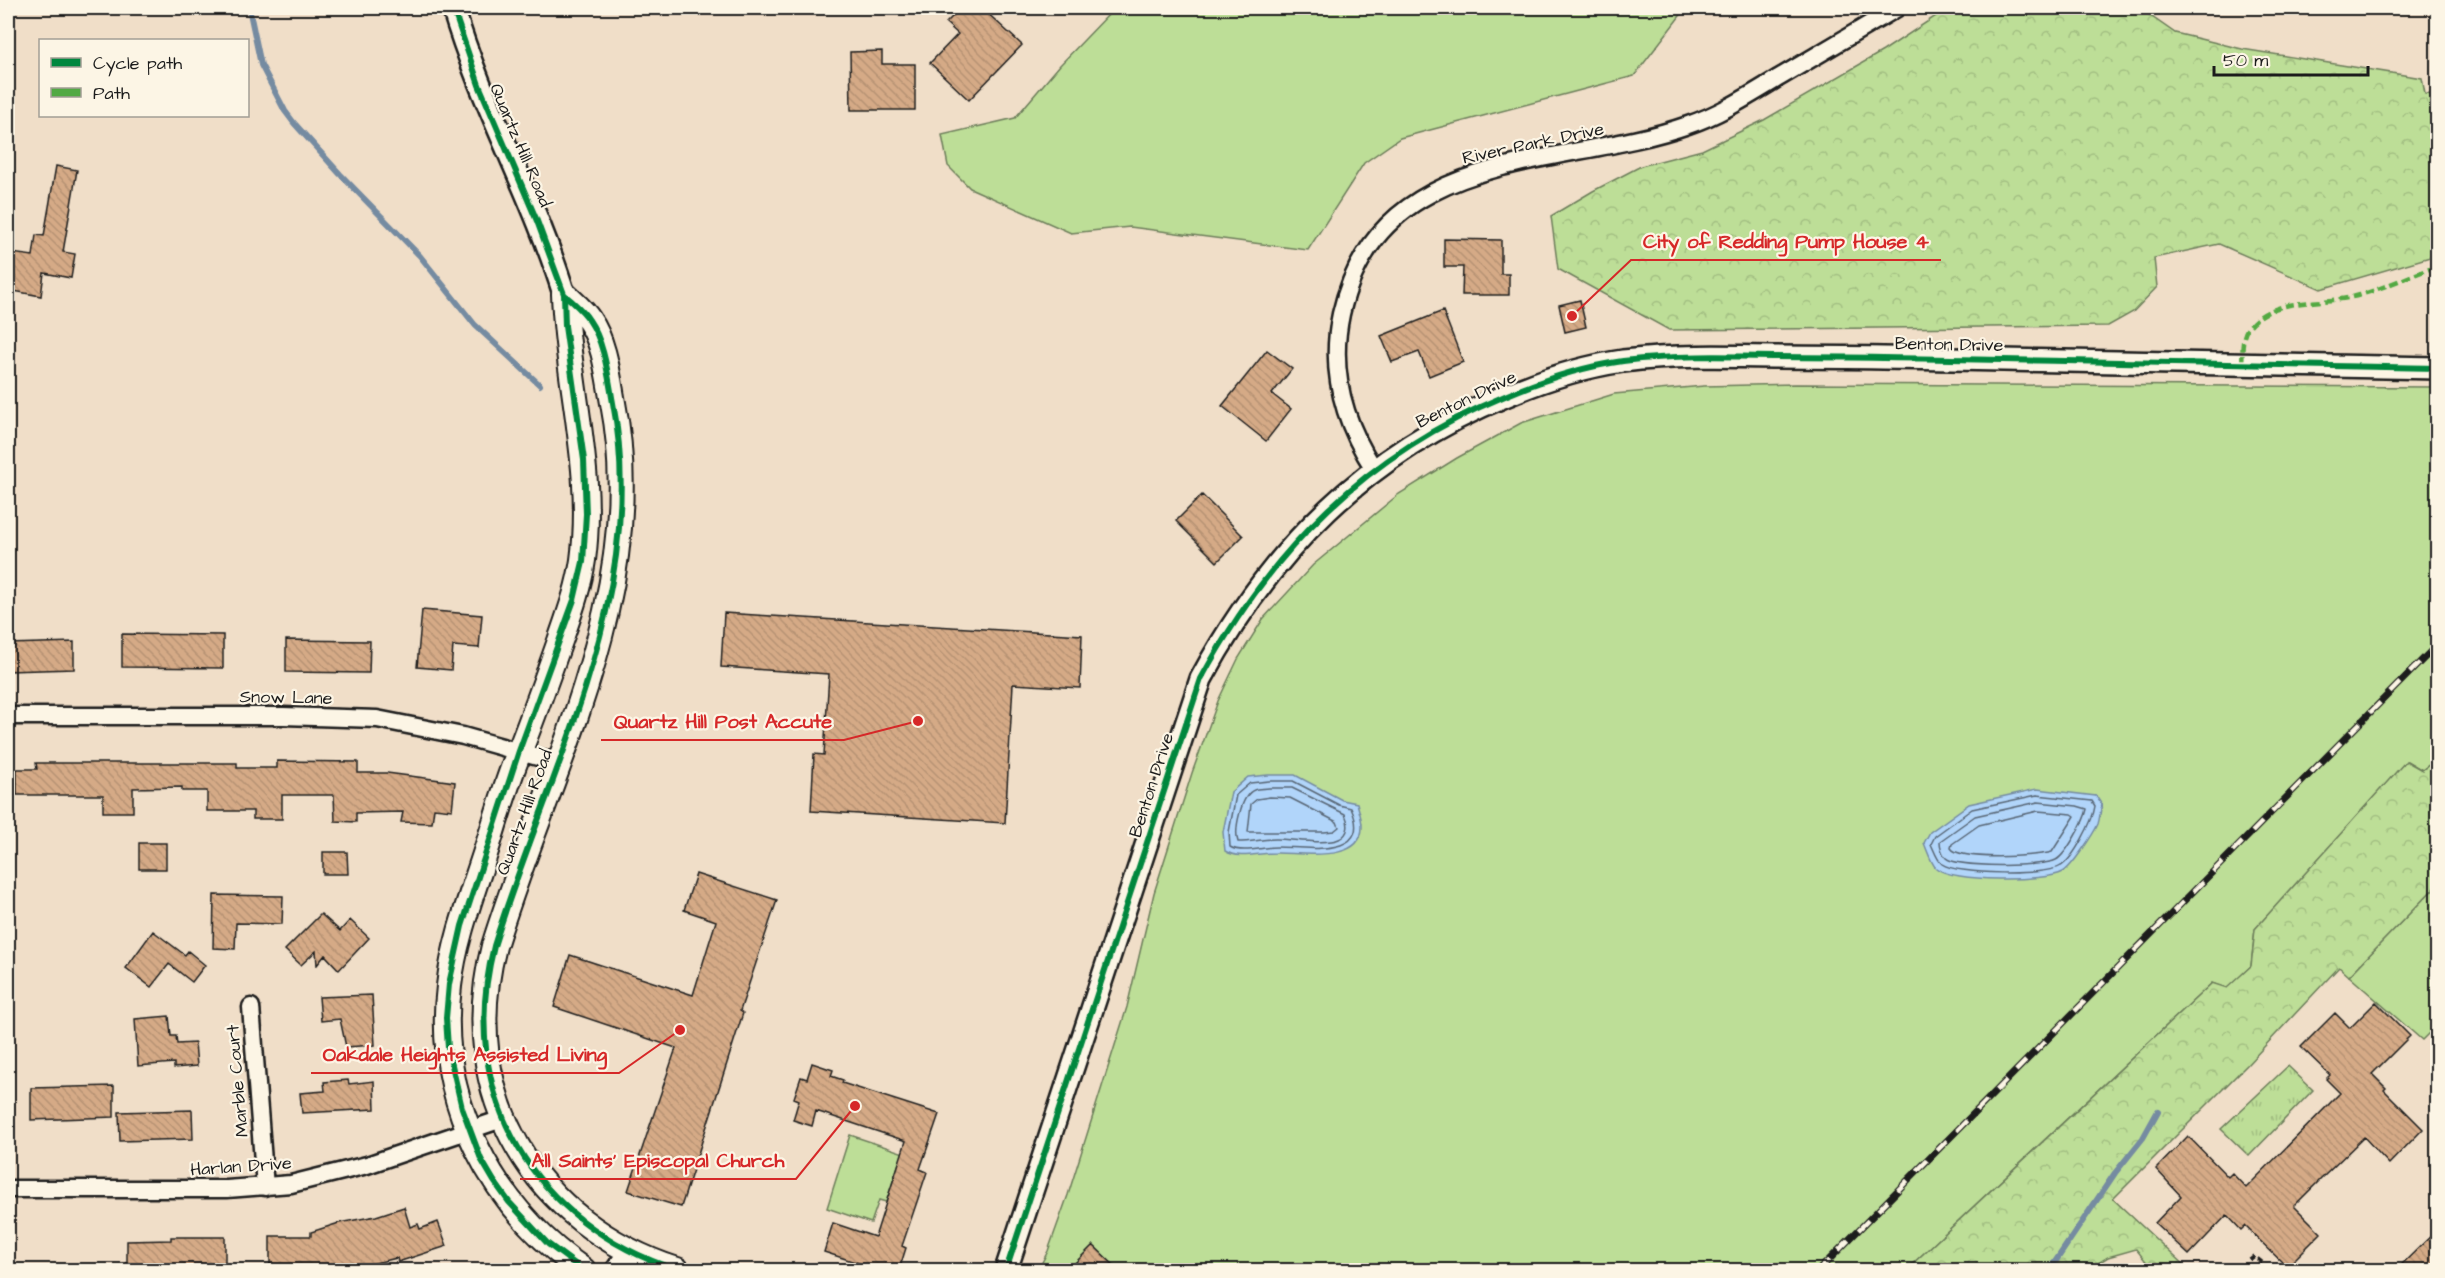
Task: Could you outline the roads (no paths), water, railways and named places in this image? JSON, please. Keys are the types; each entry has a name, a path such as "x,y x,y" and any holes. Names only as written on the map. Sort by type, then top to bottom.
{"main road":[{"name":"Quartz Hill Road","path":"564,294 565,326 584,460 586,514 583,562 574,600 519,751 462,926 449,984 446,1018 453,1079 481,1159 509,1202 548,1244 583,1270"},
{"name":"Quartz Hill Road","path":"564,294 588,319 600,342 619,435 621,513 618,555 610,600 585,687 504,914 489,969 485,1042 490,1075 502,1119 521,1153 548,1190 572,1213 607,1240 621,1261 677,1270"}],"street":[{"name":"Quartz Hill Road","path":"453,8 479,85 537,222 564,294"},
{"name":"River Park Drive","path":"1374,469 1352,430 1340,396 1337,364 1339,323 1356,270 1371,246 1400,213 1432,191 1475,173 1659,134 1710,116 1897,8"},
{"name":"Benton Drive","path":"1006,1270 1201,679 1222,639 1291,546 1374,469 1414,441 1469,410 1530,385 1587,367 1659,357 1915,358 2438,368"},
{"name":"Snow Lane","path":"8,716 346,717 408,724 559,763"},
{"name":"Marble Court","path":"251,1007 265,1187"},
{"name":"Harlan Drive","path":"8,1189 227,1189 291,1184 350,1170 502,1119"}],"water":[{"path":"1295,775 1342,800 1357,803 1362,823 1359,838 1352,847 1328,854 1275,853 1243,856 1225,851 1223,832 1231,792 1248,777"},
{"path":"2037,789 2096,796 2102,805 2099,822 2088,842 2063,872 2038,878 1998,879 1945,873 1934,866 1924,843 1930,832 1969,804"}],"waterway":[{"path":"249,8 261,65 285,111 294,123 420,256 475,325 540,385"},
{"path":"2047,1270 2055,1262 2115,1173 2143,1138 2158,1111"}],"railway":[{"path":"1819,1270 2438,644"}],"place":[{"name":"City of Redding Pump House 4","path":"1572,316"},
{"name":"Quartz Hill Post Accute","path":"918,721"},
{"name":"Oakdale Heights Assisted Living","path":"680,1030"},
{"name":"All Saints' Episcopal Church","path":"855,1106"}]}
